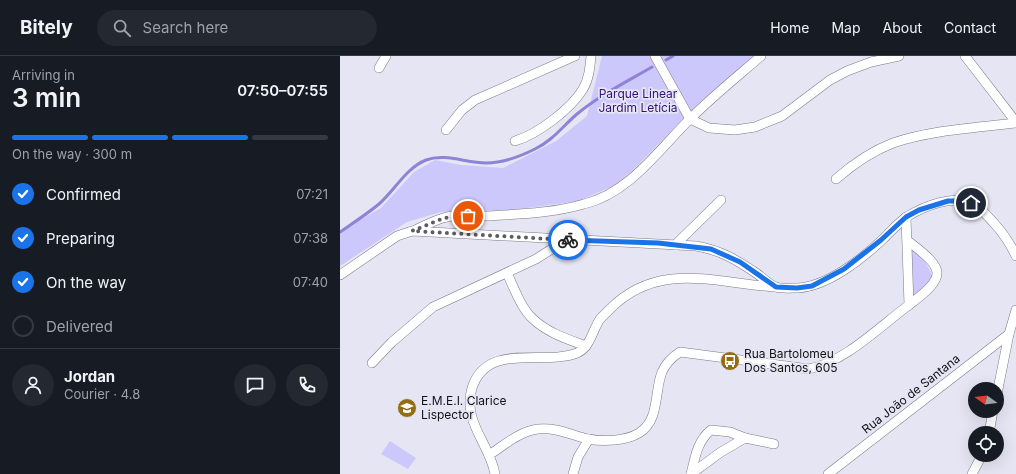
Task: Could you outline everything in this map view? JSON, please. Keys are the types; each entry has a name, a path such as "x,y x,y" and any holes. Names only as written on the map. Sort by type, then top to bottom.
{"street":[{"path":"379,68 386,56"},
{"path":"446,130 462,110 475,100 576,56"},
{"path":"515,141 522,139 551,121 574,100 587,81 591,56"},
{"path":"655,56 690,119 700,125 718,130 756,127 782,116 830,80 847,71 871,62 899,56"},
{"path":"340,275 397,236 444,218 518,214 556,210 585,204 604,198 618,189 638,172 690,119 761,56"},
{"path":"965,56 1016,122"},
{"path":"836,179 874,152 892,144 952,130 1016,122"},
{"path":"675,245 721,200"},
{"path":"495,474 489,455 472,423 470,405 472,389 477,378 487,367 503,360 520,357 567,356 579,353 586,346 600,319 615,304 630,293 652,282 668,278 703,277 776,287 805,287 826,280 844,269 875,245 906,217 931,205 948,201 963,201 971,203 981,209 1003,233 1016,256"},
{"path":"906,217 909,304"},
{"path":"412,231 675,245 711,249 724,253 740,262 776,287"},
{"path":"372,363 392,342 433,307 536,259 566,240"},
{"path":"489,455 520,435 536,429 554,429 589,439 619,440 633,436 646,427 653,416 662,372 669,359 680,352 809,369 821,367 849,351 928,290 935,282 937,271 932,262 908,241"},
{"path":"507,273 532,319 556,335 586,346"},
{"path":"999,382 1009,334 1016,310"},
{"name":"Rua João de Santana","path":"828,474 1009,334"},
{"path":"691,474 698,446 703,436 711,430 730,432 745,438 774,444"},
{"path":"691,474 721,452 745,438"},
{"path":"573,474 578,456 589,439"},
{"path":"972,474 978,462"}],"green space":[{"name":"Parque Linear Jardim Letícia","path":"602,56 755,56 698,104 632,171 615,185 579,201 512,210 441,212 407,222 340,266 340,231 381,208 414,172 435,160 461,165 503,168 556,141 587,116"},
{"path":"911,248 919,254 925,262 933,279 911,298"},
{"path":"390,441 416,458 408,469 381,454"}],"waterway":[{"path":"666,60 673,56"},
{"path":"340,232 379,204 412,168 426,160 433,158 448,158 478,163 492,163 511,159 524,154 547,142 577,114 595,101 652,67"}],"way so far":[{"path":"468,216 444,218 412,231 568,240"}],"place":[{"name":"Rua Bartolomeu Dos Santos, 605","path":"730,361"},
{"name":"E.M.E.I. Clarice Lispector","path":"407,408"}],"route":[{"path":"568,240 658,243 696,246 711,249 724,253 740,262 776,287 797,288 812,286 826,280 844,269 881,240 906,217 919,210 931,205 948,201 963,201 971,203"}]}
